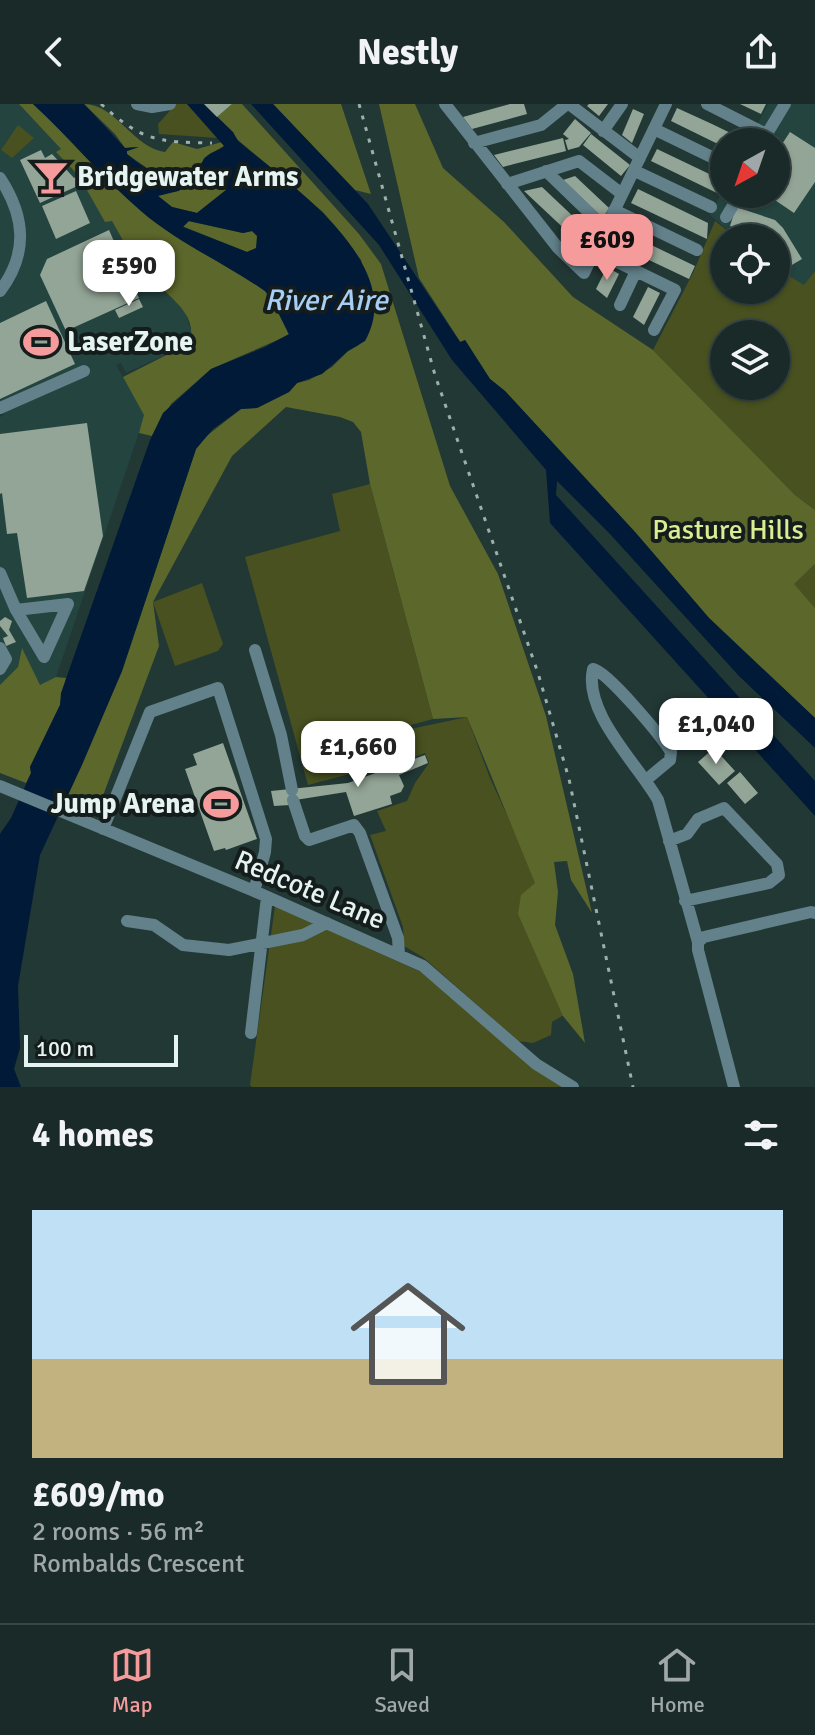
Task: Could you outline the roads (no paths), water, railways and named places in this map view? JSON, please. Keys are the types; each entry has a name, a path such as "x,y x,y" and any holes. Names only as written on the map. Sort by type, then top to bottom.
{"street":[{"path":"137,104 152,107 170,104"},
{"path":"474,143 541,125 568,104 603,131 637,164 710,206"},
{"path":"603,131 622,104"},
{"path":"449,105 474,143 558,248 584,273 666,104"},
{"path":"707,104 764,133 768,132 785,104"},
{"path":"654,129 710,156"},
{"path":"507,184 579,161 622,194"},
{"path":"546,171 605,228"},
{"path":"0,178 18,209 21,224 18,254 11,274 0,291"},
{"path":"726,217 731,208"},
{"path":"614,210 697,250"},
{"path":"595,251 675,290 654,330"},
{"path":"620,305 636,271"},
{"path":"0,408 84,371"},
{"path":"0,573 16,610 44,657 68,604 16,610"},
{"path":"0,648 6,659 0,669"},
{"path":"255,650 281,735 292,795 305,836 309,840 354,825 360,833 398,938 399,954"},
{"path":"646,780 670,760 671,752 613,683 601,671 593,669 596,704 611,733 658,800 734,1087"},
{"path":"103,829 150,712 218,688 266,839 254,891"},
{"name":"Redcote Lane","path":"5,788 254,891 423,966 536,1064 573,1087"},
{"path":"669,841 687,834 698,819 724,808 777,864 779,875 769,883 685,901"},
{"path":"251,1033 267,897"},
{"path":"698,942 704,937 815,913"},
{"path":"127,921 154,925 183,945 229,950 303,935 327,923"}],"water":[{"name":"River Aire","path":"33,104 84,104 125,148 139,147 127,151 134,160 151,171 178,177 196,170 207,156 224,146 187,104 204,104 233,132 238,141 311,202 336,228 357,255 371,283 374,312 365,341 348,351 322,374 297,383 289,392 257,408 241,409 213,429 196,449 122,671 40,855 18,986 20,1048 14,1069 21,1087 0,1087 0,834 11,818 31,773 30,767 60,705 61,693 150,440 163,413 211,369 289,334 265,291 186,243 141,211","holes":["207,177 217,178 226,190 197,213 172,207 158,196 178,191","189,221 243,233 252,231 257,236 256,248 247,252 183,227"]},
{"path":"251,104 273,104 368,204 460,342 465,340 490,379 505,391 635,532 709,618 815,718 815,748 739,676 610,534 557,481 556,495 815,781 815,816 550,523 546,470 452,360 379,245"}],"railway":[{"path":"101,104 128,126 151,137 177,142 212,143"},
{"path":"359,104 435,375 538,673 569,779 633,1087"}],"place":[{"name":"Bridgewater Arms","path":"51,177"},
{"name":"LaserZone","path":"41,342"},
{"name":"Jump Arena","path":"221,804"}],"park label":[{"name":"Pasture Hills","path":"728,530"}]}
